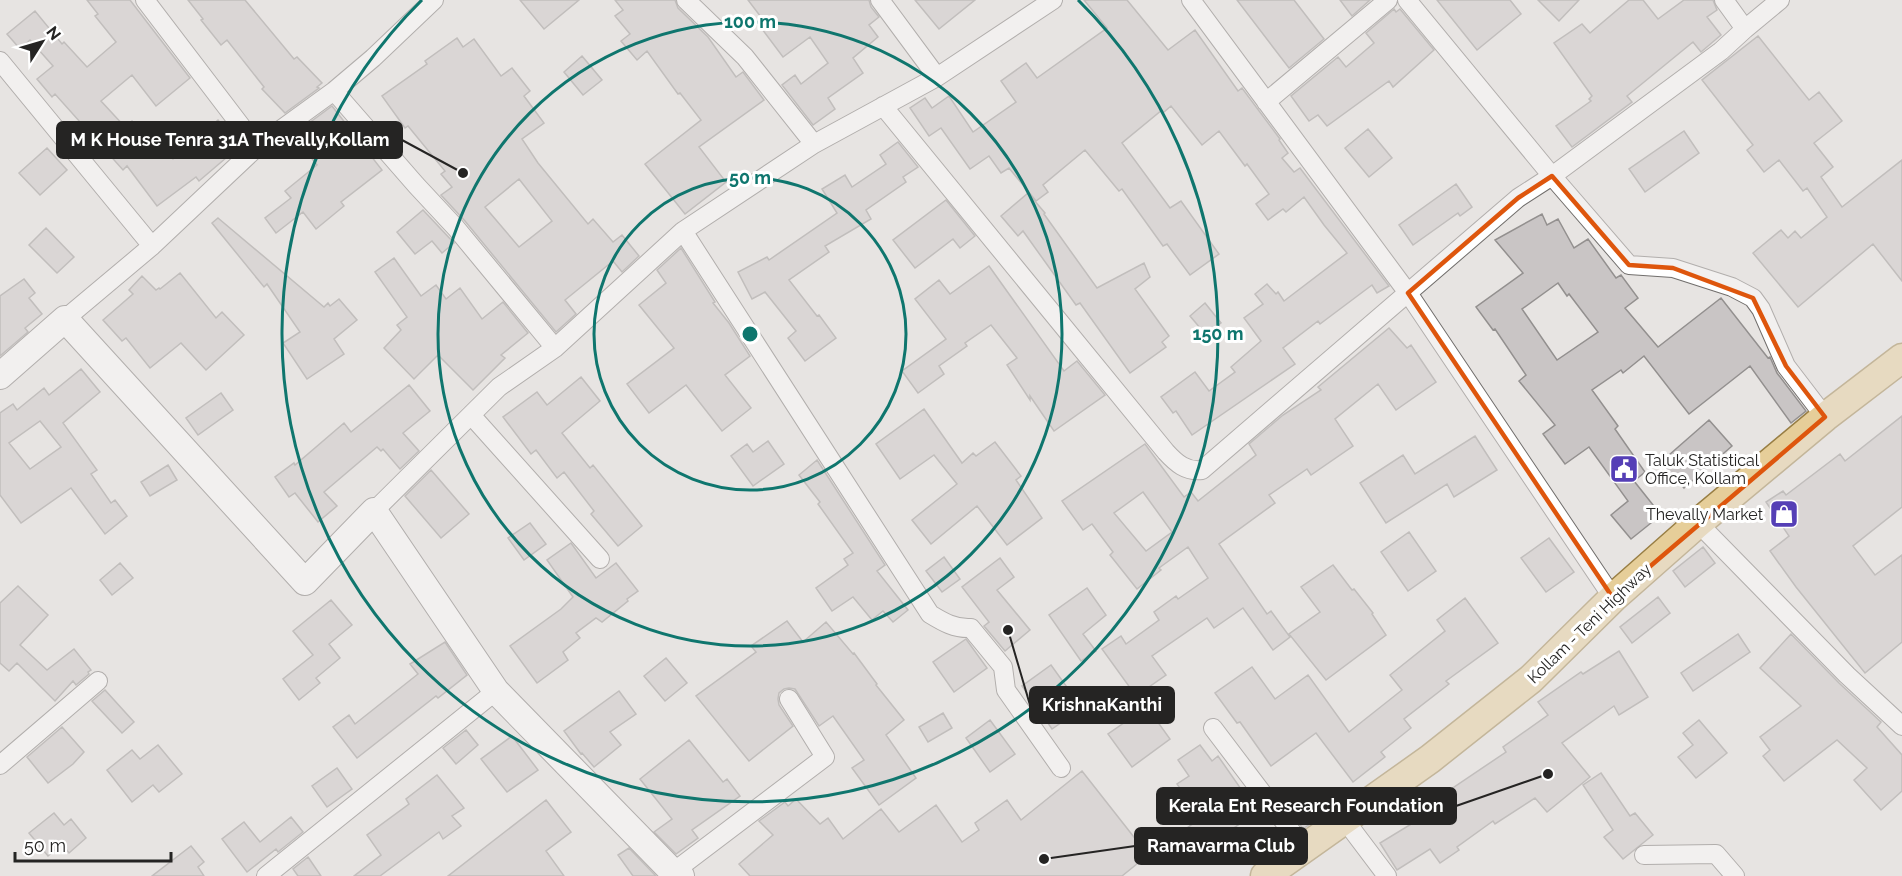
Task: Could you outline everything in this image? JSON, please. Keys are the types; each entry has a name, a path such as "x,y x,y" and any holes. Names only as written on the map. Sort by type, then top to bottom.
{"main road":[{"name":"Kollam - Teni Highway","path":"1265,876 1430,759 1531,679 1613,598 1698,523 1825,417 1902,358"}],"street":[{"path":"145,0 257,147"},
{"path":"0,376 152,246 257,147 334,91 373,58 433,0"},
{"path":"686,0 745,57 814,144"},
{"path":"880,0 937,77"},
{"path":"65,319 305,582 499,387 555,348 683,231 814,144 937,77 1053,0"},
{"path":"1191,0 1408,293 1613,598"},
{"path":"1266,102 1388,0"},
{"path":"1407,0 1551,176 1629,265 1673,268 1732,287 1753,298 1761,309 1786,366 1825,417"},
{"path":"1724,0 1745,29"},
{"path":"883,106 1166,452 1175,462 1192,471 1202,470 1518,198 1699,67 1780,0"},
{"path":"0,61 152,246"},
{"path":"334,91 456,228 555,348"},
{"path":"683,231 930,614 948,624 963,629 971,628 1003,667 1006,690 1061,768"},
{"path":"471,415 600,559"},
{"path":"374,511 496,691 675,875 825,756 789,699"},
{"path":"1698,523 1847,675 1902,726"},
{"path":"0,765 98,681"},
{"path":"266,876 496,691"},
{"path":"1213,729 1304,848"},
{"path":"1344,819 1387,876"},
{"path":"1644,855 1716,854 1735,876"}],"highlighted area":[{"path":"1552,176 1629,265 1673,268 1753,298 1786,366 1825,417 1613,598 1408,293 1518,198"}],"building":[{"path":"87,0 130,0 190,78 156,106 132,75 101,101 125,127 132,121 164,157 169,154 173,159 218,120 240,146 199,181 196,177 157,206 127,166 123,170 55,94 52,97 37,79 53,66 30,40 20,49 7,34 35,11 62,44 64,42 87,67 116,42 95,16 98,14"},
{"path":"188,0 245,0 294,59 297,57 322,83 317,87 319,88 285,113 262,89 264,87 227,40 221,45"},
{"path":"520,0 579,0 544,29"},
{"path":"615,0 675,0 678,8 708,37 736,77 743,72 764,100 699,147 726,182 685,214 645,164 701,120 680,93 678,94 647,51 637,60 621,41 630,34 615,16 623,10"},
{"path":"748,0 869,0 871,7 879,17 869,25 878,37 853,58 863,73 828,98 835,109 813,125 782,85 795,75 801,84 828,63 810,37 783,57 759,25 764,21"},
{"path":"915,0 975,0 939,29"},
{"path":"1084,0 1127,0 1168,50 1195,30 1238,91 1242,88 1280,139 1288,153 1282,158 1294,172 1300,168 1389,286 1377,293 1372,285 1320,324 1318,321 1283,348 1295,364 1192,435 1176,411 1173,413 1161,397 1195,372 1209,391 1235,372 1231,367 1261,341 1244,318 1263,304 1255,294 1267,284 1276,294 1278,292 1284,301 1347,253 1304,197 1286,212 1283,209 1268,220 1256,204 1269,194 1219,131 1202,145 1171,106 1164,112 1162,110 1122,143 1170,208 1181,201 1219,254 1190,275 1167,244 1163,246 1122,189 1119,191 1085,150 1043,185 1048,192 1036,201 1009,168 1001,173 989,156 970,169 941,128 929,136 910,108 925,98 932,108 949,96 973,132 1016,102 1001,81 1026,63 1037,78 1107,28"},
{"path":"1237,0 1294,0 1324,39 1289,68"},
{"path":"1340,0 1370,0 1352,16"},
{"path":"1437,0 1510,0 1521,14 1477,50"},
{"path":"1538,0 1579,0 1559,21"},
{"path":"1629,0 1643,0 1658,19 1684,0 1713,0 1717,10 1707,17 1721,35 1701,52 1693,42 1627,96 1632,102 1572,147 1556,126 1591,101 1589,99 1592,96 1554,43 1582,24 1590,33"},
{"path":"1394,9 1396,12 1400,9 1434,50 1393,87 1389,81 1327,126 1318,115 1309,121 1291,96 1338,57 1346,67 1374,43 1366,33"},
{"path":"1758,36 1809,100 1819,92 1842,121 1814,143 1833,167 1821,177 1842,207 1902,160 1902,281 1873,244 1798,307 1753,253 1781,230 1788,238 1795,231 1801,238 1827,217 1807,188 1803,191 1779,160 1764,172 1747,150 1753,145 1702,80"},
{"path":"457,38 463,47 474,39 501,76 512,68 530,91 524,96 544,123 522,139 538,163 588,224 593,219 613,242 622,235 639,256 622,272 613,261 565,300 576,314 556,332 441,195 452,187 441,174 445,171 408,126 405,128 382,96 427,64 425,61","holes":["519,179 552,221 519,247 485,207"]},
{"path":"582,56 602,80 583,95 564,72"},
{"path":"332,106 382,170 341,202 344,206 316,229 303,212 276,233 265,218 291,198 285,191 317,165 293,135"},
{"path":"1368,129 1392,158 1369,177 1345,148"},
{"path":"1684,131 1699,153 1645,192 1629,169"},
{"path":"898,142 918,167 903,177 906,182 866,210 871,219 825,246 829,252 789,280 836,338 805,361 788,338 796,331 765,292 752,299 738,272 767,257 769,260 837,213 822,189 845,175 852,187 886,164 880,155"},
{"path":"47,148 67,170 40,195 19,173"},
{"path":"1456,184 1472,207 1460,216 1458,213 1413,245 1399,225"},
{"path":"1028,193 1045,213 1097,288 1144,263 1150,277 1135,289 1169,336 1162,342 1166,347 1130,373 1080,303 1076,305 1023,231 1018,236 1001,216"},
{"path":"946,200 975,236 960,248 953,239 915,268 893,240"},
{"path":"423,210 454,243 442,253 432,241 415,254 397,232"},
{"path":"1542,214 1547,225 1558,219 1574,248 1588,239 1616,278 1621,275 1638,298 1625,308 1658,347 1721,298 1768,358 1770,357 1777,373 1806,411 1791,423 1750,366 1689,414 1644,356 1623,373 1621,370 1592,390 1618,426 1615,429 1645,472 1634,481 1661,515 1631,539 1611,515 1628,501 1589,447 1565,464 1543,434 1555,425 1519,381 1526,375 1495,329 1493,330 1476,307 1523,273 1495,240","holes":["1558,283 1567,296 1569,294 1598,332 1557,360 1522,309"]},
{"path":"218,218 324,307 328,303 330,306 339,299 357,320 334,339 344,354 307,379 283,343 300,332 267,284 264,287 212,223"},
{"path":"46,228 74,257 57,273 29,245"},
{"path":"681,248 715,302 713,303 750,356 725,375 751,408 722,431 686,385 649,413 627,384 674,348 639,305 666,283 657,270"},
{"path":"394,258 421,296 436,285 446,299 460,288 482,319 503,302 528,333 501,355 505,358 473,390 438,355 414,379 384,348 401,330 397,325 407,317 375,272"},
{"path":"989,266 1064,371 1077,361 1105,395 1054,431 1007,365 1017,358 991,325 965,343 967,346 939,366 944,374 918,393 902,371 946,339 915,299 939,280 950,294"},
{"path":"180,273 216,318 222,312 244,335 206,370 181,343 150,368 126,338 122,341 103,320 133,294 129,290 142,276 156,290"},
{"path":"24,279 35,293 29,298 42,314 25,328 28,332 0,356 0,296"},
{"path":"1205,303 1221,323 1206,335 1190,316"},
{"path":"1389,328 1407,348 1411,345 1436,382 1396,410 1378,384 1335,419 1353,446 1311,475 1307,469 1269,495 1275,503 1219,544 1267,614 1271,611 1290,637 1273,650 1243,608 1214,628 1207,618 1152,656 1166,675 1136,696 1102,649 1121,636 1126,644 1159,620 1154,612 1176,596 1178,599 1208,578 1188,547 1159,568 1161,570 1137,589 1110,555 1113,552 1092,524 1083,530 1062,501 1145,444 1184,497 1191,492 1198,501 1256,455 1249,444 1283,415 1321,390 1318,387","holes":["1143,492 1172,532 1146,551 1114,513"]},
{"path":"81,369 100,392 63,423 97,470 91,474 111,503 115,500 127,516 105,534 71,488 21,523 0,495 0,413 13,404 17,410 44,388 49,395","holes":["40,421 61,447 30,469 9,443"]},
{"path":"581,377 600,401 562,433 590,468 593,465 642,526 618,546 591,514 594,511 564,472 557,478 536,450 531,454 503,417 537,392 547,405"},
{"path":"409,385 430,411 403,433 419,451 400,469 383,449 381,451 377,447 324,492 337,506 318,522 295,493 289,497 275,477 294,463 295,465 344,423 351,432"},
{"path":"221,393 233,410 198,435 186,418"},
{"path":"924,409 962,463 973,453 976,456 995,442 1021,476 1016,480 1042,518 1007,545 977,506 931,544 912,520 957,484 934,455 900,479 876,444"},
{"path":"1902,416 1902,507 1853,546 1875,575 1902,555 1902,642 1865,673 1770,551 1789,536 1766,502 1783,491 1786,495 1840,454 1845,461"},
{"path":"1709,420 1732,446 1684,488 1661,462"},
{"path":"1475,436 1497,470 1454,497 1447,484 1386,523 1360,483 1403,455 1415,474"},
{"path":"768,441 784,464 753,486 731,456 747,444 753,452"},
{"path":"817,460 885,565 877,571 908,610 893,622 883,611 872,620 853,597 832,611 816,588 848,565 844,559 853,553 818,504 820,502 799,475"},
{"path":"168,465 177,480 150,496 141,482"},
{"path":"431,470 469,514 441,538 405,496"},
{"path":"530,523 546,544 524,560 508,538"},
{"path":"1409,532 1436,571 1408,591 1381,552"},
{"path":"1549,538 1574,572 1546,592 1521,558"},
{"path":"571,543 596,578 616,563 638,591 602,622 596,618 576,633 580,638 563,652 568,660 537,683 510,646 561,609 573,597 547,560"},
{"path":"1703,547 1715,563 1685,587 1673,571"},
{"path":"944,557 960,579 942,592 926,571"},
{"path":"1000,558 1014,577 997,590 1030,630 1005,651 984,626 989,622 962,587"},
{"path":"120,563 133,578 112,595 100,580"},
{"path":"1333,565 1373,613 1386,635 1326,680 1289,634 1320,612 1301,587"},
{"path":"18,586 48,615 20,645 47,670 74,649 91,670 76,685 73,681 55,701 17,663 9,671 0,663 0,603"},
{"path":"1087,588 1106,615 1083,634 1096,651 1081,661 1049,615"},
{"path":"1658,597 1670,613 1632,643 1620,627"},
{"path":"1465,598 1498,643 1446,681 1449,684 1404,719 1411,728 1381,752 1385,757 1353,782 1316,733 1271,766 1240,722 1237,723 1215,693 1252,667 1275,699 1308,675 1349,732 1402,690 1390,675 1445,631 1437,620"},
{"path":"331,600 352,625 329,644 340,658 316,678 320,683 299,700 283,679 313,655 293,631"},
{"path":"787,621 803,642 826,622 854,653 904,720 886,735 916,778 879,805 852,768 864,760 833,716 819,726 795,689 784,689 779,693 778,699 779,705 793,726 749,761 696,696 756,652 751,646"},
{"path":"1738,634 1750,652 1693,691 1681,673"},
{"path":"1791,634 1881,722 1877,727 1902,755 1902,791 1881,810 1854,780 1867,768 1837,740 1784,781 1763,756 1770,750 1760,737 1801,706 1760,668"},
{"path":"966,639 987,668 954,692 933,662"},
{"path":"445,642 467,675 438,698 436,696 357,758 333,727 349,715 355,724 418,674 410,664"},
{"path":"1619,651 1648,697 1619,715 1614,706 1562,743 1590,777 1547,812 1535,798 1495,824 1493,821 1457,847 1459,850 1440,863 1430,849 1397,870 1380,843 1413,823 1411,820 1434,805 1432,802 1506,752 1503,747 1548,715 1538,702 1581,672 1583,674"},
{"path":"666,658 687,683 665,701 644,676"},
{"path":"1051,665 1082,708 1052,729 1022,686"},
{"path":"105,690 134,722 122,733 92,701"},
{"path":"619,691 636,714 610,732 621,745 594,767 564,731"},
{"path":"1147,707 1170,739 1132,767 1108,734"},
{"path":"943,713 952,728 928,742 919,727"},
{"path":"990,720 1015,754 990,772 966,738"},
{"path":"1699,720 1727,753 1696,778 1678,757 1693,745 1683,733"},
{"path":"62,727 84,752 73,764 48,783 27,757"},
{"path":"466,730 478,745 456,764 443,748"},
{"path":"512,736 538,770 507,792 481,759"},
{"path":"689,740 723,782 727,779 740,796 692,830 698,838 676,854 654,832 672,819 640,779"},
{"path":"158,745 182,774 159,792 153,785 132,802 107,770 132,750 140,759"},
{"path":"1200,745 1212,761 1218,756 1257,812 1231,830 1245,847 1231,859 1211,835 1198,844 1187,828 1201,818 1177,784 1189,776 1178,760"},
{"path":"337,768 352,789 327,807 312,786"},
{"path":"1082,771 1148,855 1122,876 750,876 739,864 773,835 759,821 785,802 788,806 796,799 820,824 828,818 843,839 881,809 899,832 936,805 962,842 979,830 975,823 1007,800 1021,820"},
{"path":"1601,773 1630,816 1635,813 1653,835 1623,859 1604,837 1613,830 1583,785"},
{"path":"437,775 464,808 452,816 461,826 443,839 439,832 380,876 354,876 381,855 367,835 409,804 406,799"},
{"path":"1303,795 1318,818 1303,829 1287,806"},
{"path":"546,800 571,832 546,851 564,876 448,876"},
{"path":"54,813 64,825 71,819 86,838 69,853 62,844 48,856 29,833"},
{"path":"291,817 303,832 278,852 276,849 247,872 222,839 244,822 260,842"},
{"path":"191,846 204,862 198,867 204,876 152,876"},
{"path":"629,848 656,876 633,876 618,855"},
{"path":"308,857 321,876 298,876 293,869"}],"place":[{"name":"M K House Tenra 31A Thevally,Kollam","path":"463,173"},
{"name":"Taluk Statistical Office, Kollam","path":"1624,469"},
{"name":"Thevally Market","path":"1784,514"},
{"name":"KrishnaKanthi","path":"1008,630"},
{"name":"Kerala Ent Research Foundation","path":"1548,774"},
{"name":"Ramavarma Club","path":"1044,859"}]}
